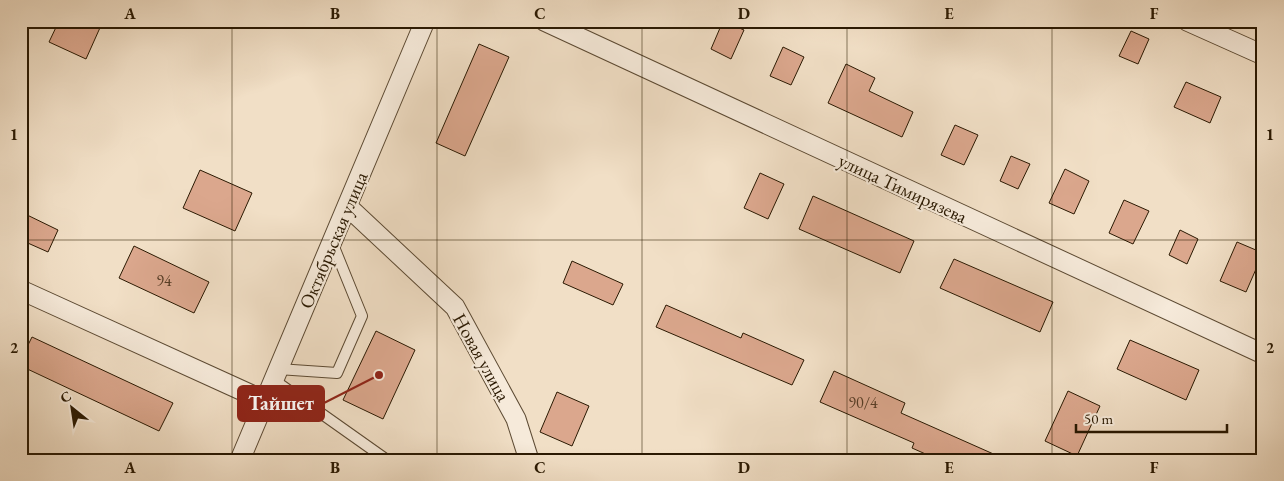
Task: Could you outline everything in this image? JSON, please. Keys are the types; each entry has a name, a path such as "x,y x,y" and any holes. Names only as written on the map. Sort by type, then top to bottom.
{"street":[{"name":"Октябрьская улица","path":"240,460 425,21"},
{"name":"улица Тимирязева","path":"544,21 1263,354"},
{"path":"1187,21 1263,55"},
{"name":"Новая улица","path":"347,206 455,307 516,419 529,460"},
{"path":"21,290 265,401"}],"lane":[{"path":"276,375 338,373 362,316 332,242"},
{"path":"276,375 387,460"}],"building":[{"path":"59,21 103,21 86,59 49,42"},
{"path":"723,21 744,30 731,59 711,49"},
{"path":"1131,31 1149,39 1138,64 1119,56"},
{"path":"479,44 509,57 465,156 436,143"},
{"path":"783,47 804,57 791,85 770,76"},
{"path":"846,64 875,78 869,91 913,112 902,137 828,103"},
{"path":"1186,82 1221,97 1210,123 1174,107"},
{"path":"955,125 978,135 964,165 941,155"},
{"path":"1011,156 1030,164 1018,189 1000,181"},
{"path":"1065,169 1089,181 1074,214 1049,203"},
{"path":"200,170 252,193 235,231 183,208"},
{"path":"760,173 784,184 768,219 744,208"},
{"path":"813,196 914,241 900,273 799,229"},
{"path":"1124,200 1149,211 1133,244 1109,233"},
{"path":"21,212 58,230 48,252 21,240"},
{"path":"1180,230 1198,239 1187,264 1169,255"},
{"path":"1237,242 1263,253 1246,292 1220,281"},
{"path":"134,246 209,282 194,313 119,278"},
{"path":"954,259 1053,302 1040,332 940,288"},
{"path":"572,261 623,284 613,305 563,283"},
{"path":"666,305 741,338 743,333 804,360 792,385 656,327"},
{"path":"376,331 415,350 383,419 343,400"},
{"path":"32,337 173,403 159,431 21,366 21,359"},
{"path":"1130,340 1199,370 1186,400 1117,369"},
{"path":"834,371 905,403 901,413 1007,460 939,460 912,448 914,443 820,402"},
{"path":"1068,391 1100,406 1077,456 1045,441"},
{"path":"557,392 589,406 572,446 540,432"}],"place":[{"name":"Тайшет","path":"379,375"}]}
